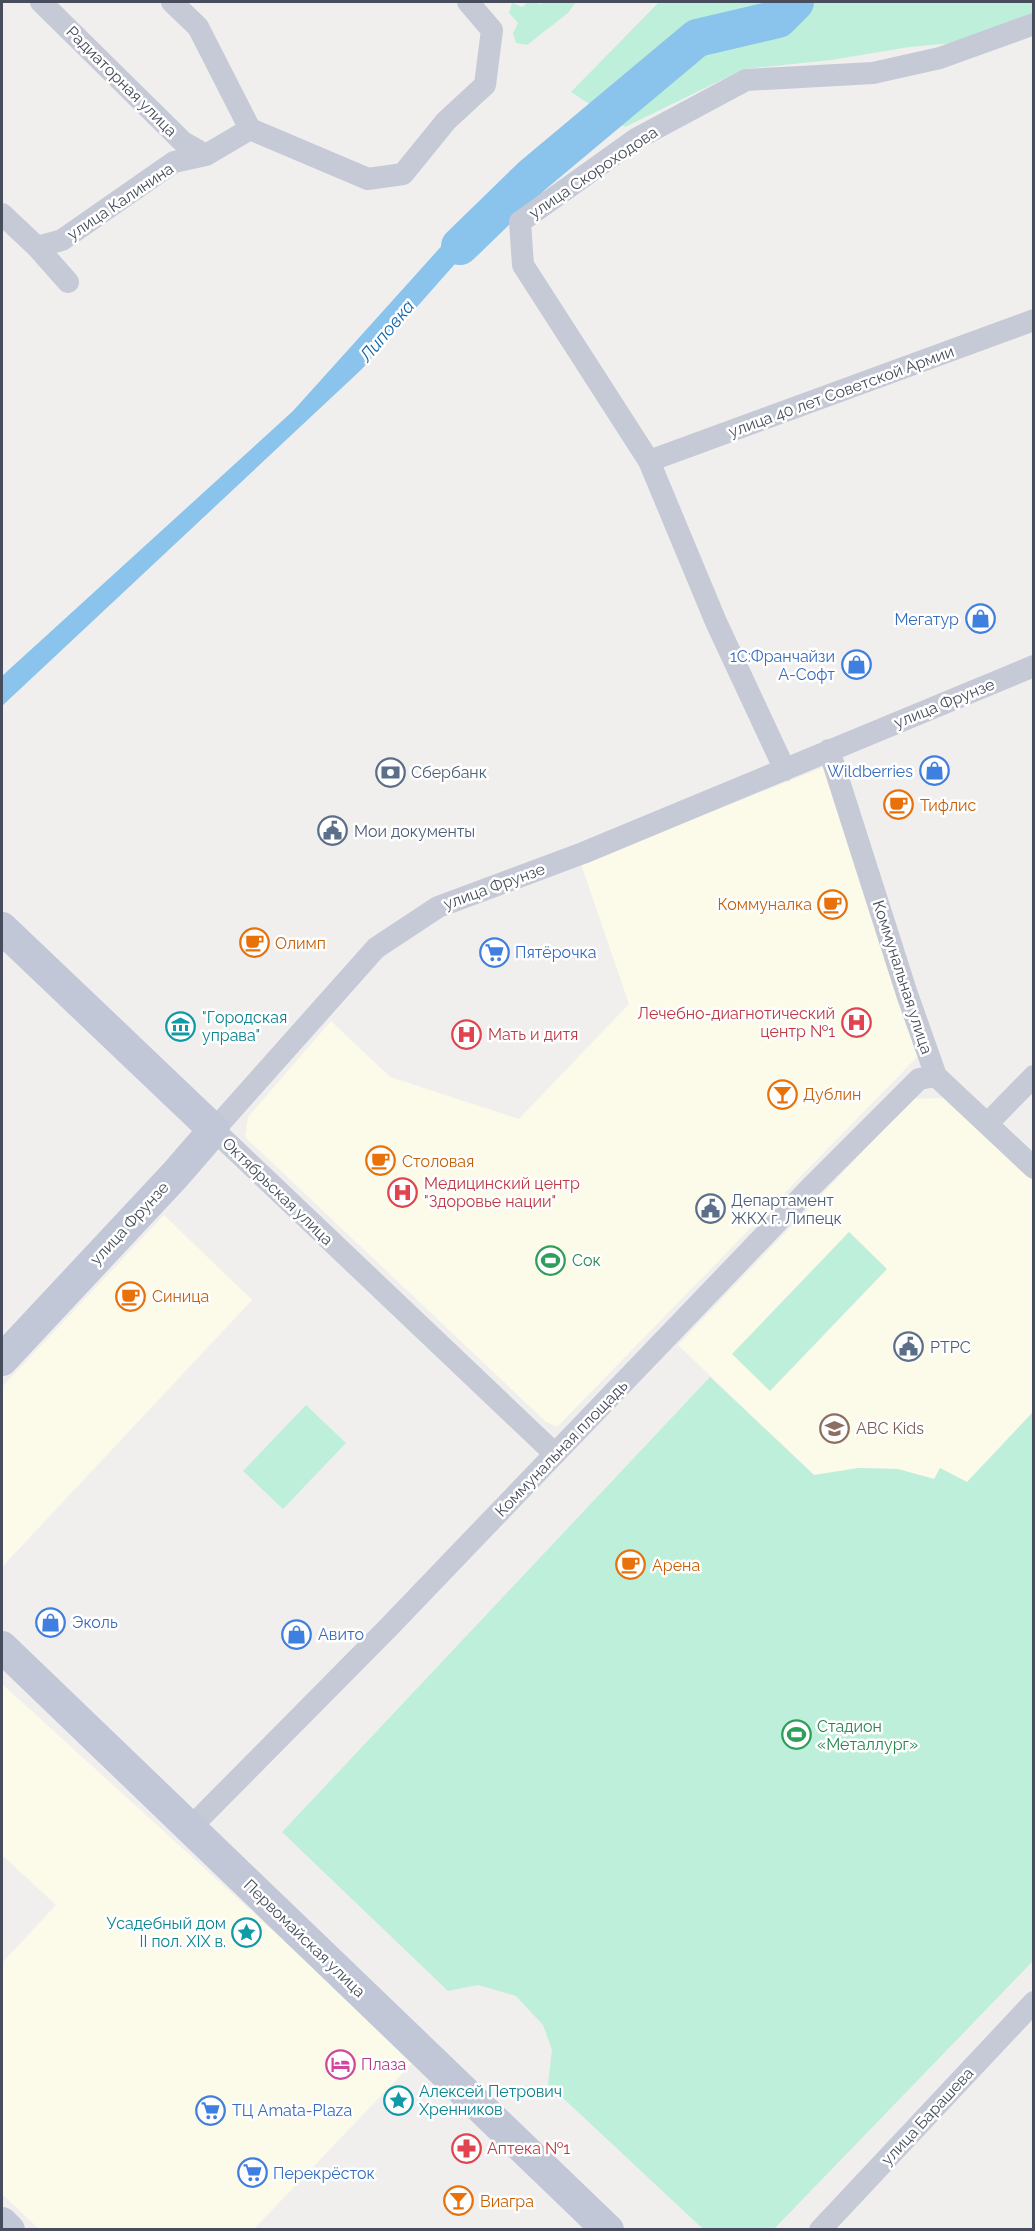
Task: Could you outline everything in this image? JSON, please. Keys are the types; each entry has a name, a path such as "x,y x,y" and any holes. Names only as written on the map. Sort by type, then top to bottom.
{"main road":[{"name":"Октябрьская улица","path":"2,928 214,1130"},
{"name":"улица Фрунзе","path":"2,1359 214,1130"},
{"name":"Первомайская улица","path":"2,1647 608,2229"},
{"path":"2,2223 9,2229"}],"street":[{"name":"Радиаторная улица","path":"41,2 183,142 206,155"},
{"path":"172,2 198,27 250,129 368,179 403,174 446,121 485,84 492,30 468,2"},
{"name":"улица Скороходова","path":"650,461 523,265 520,222 636,139 746,80 873,73 940,58 1034,24"},
{"name":"улица Калинина","path":"37,247 62,240 174,162 206,155 250,129"},
{"path":"2,214 37,247 68,282"},
{"name":"улица 40 лет Советской Армии","path":"650,461 1034,320"},
{"path":"650,461 716,622 785,770"},
{"name":"улица Фрунзе","path":"214,1130 376,948 438,907 583,853 1034,666"},
{"name":"Коммунальная улица","path":"829,750 907,994 936,1076 1034,1168"},
{"name":"Коммунальная площадь","path":"190,1828 395,1621 810,1188 919,1079 936,1076"},
{"path":"987,1124 1034,1076"},
{"name":"Октябрьская улица","path":"214,1130 555,1454"},
{"name":"улица Барашева","path":"820,2229 1034,2002"}],"shaded area":[{"path":"824,767 918,1056 557,1427 545,1421 245,1137 248,1117 331,1021 390,1077 519,1119 629,1004 581,864"},
{"path":"946,1098 1033,1181 1033,1412 967,1482 940,1468 934,1479 898,1469 859,1468 814,1475 678,1345 913,1099"},
{"path":"164,1215 252,1300 2,1567 2,1387"},
{"path":"2,1684 415,2060 254,2229 39,2229 2,2194 2,1963 56,1905 2,1855"}],"green space":[{"path":"528,2 541,4 544,2 576,2 568,13 527,45 516,43 513,33 518,23 509,13 512,3 522,7"},
{"path":"659,2 1033,2 1033,36 909,47 831,60 744,69 625,127 571,92"},
{"path":"849,1232 887,1269 770,1391 732,1354"},
{"path":"710,1377 814,1475 859,1468 898,1469 934,1479 940,1468 967,1482 1033,1412 1033,1961 774,2229 703,2229 548,2084 552,2050 543,2025 516,1996 478,1985 448,1991 282,1832"},
{"path":"306,1405 346,1443 283,1509 243,1471"}],"water":[{"path":"483,200 500,213 362,369 2,706 2,676 293,411"}],"waterway":[{"name":"Липовка","path":"460,246 532,176 697,38 778,19 795,2"}],"place":[{"name":"Мегатур","path":"980,619"},
{"name":"1С:Франчайзи А-Софт","path":"856,665"},
{"name":"Wildberries","path":"934,771"},
{"name":"Сбербанк","path":"390,772"},
{"name":"Тифлис","path":"899,805"},
{"name":"Мои документы","path":"333,831"},
{"name":"Коммуналка","path":"833,904"},
{"name":"Олимп","path":"254,943"},
{"name":"Пятёрочка","path":"494,952"},
{"name":"Лечебно-диагнотический центр №1","path":"856,1022"},
{"name":"\"Городская управа\"","path":"181,1026"},
{"name":"Мать и дитя","path":"467,1034"},
{"name":"Дублин","path":"782,1094"},
{"name":"Столовая","path":"381,1161"},
{"name":"Медицинский центр \"Здоровье нации\"","path":"403,1192"},
{"name":"Департамент ЖКХ г. Липецк","path":"710,1209"},
{"name":"Сок","path":"551,1260"},
{"name":"Синица","path":"131,1296"},
{"name":"РТРС","path":"909,1347"},
{"name":"ABC Kids","path":"835,1428"},
{"name":"Арена","path":"631,1565"},
{"name":"Эколь","path":"51,1622"},
{"name":"Авито","path":"297,1634"},
{"name":"Стадион «Металлург»","path":"796,1735"},
{"name":"Усадебный дом II пол. XIX в.","path":"247,1932"},
{"name":"Плаза","path":"340,2064"},
{"name":"Алексей Петрович Хренников","path":"398,2100"},
{"name":"ТЦ Amata-Plaza","path":"211,2110"},
{"name":"Аптека №1","path":"466,2148"},
{"name":"Перекрёсток","path":"252,2173"},
{"name":"Виагра","path":"459,2201"}]}
